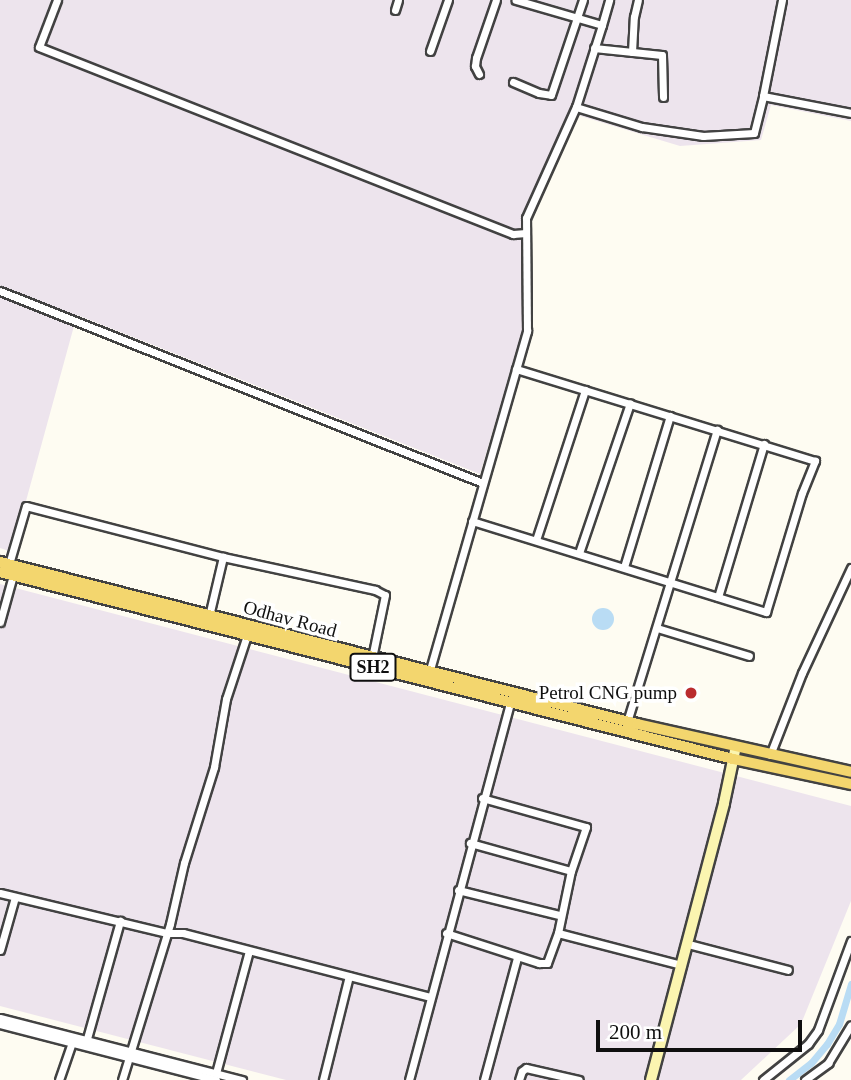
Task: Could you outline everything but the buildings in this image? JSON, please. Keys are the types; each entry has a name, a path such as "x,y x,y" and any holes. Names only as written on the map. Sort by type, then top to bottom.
{"main road":[{"name":"Odhav Road","path":"4,563 372,658 428,677"},
{"name":"Odhav Road","path":"0,572 247,635 511,697 851,784"},
{"name":"Odhav Road","path":"511,697 627,722 738,754 770,755 851,772"}],"street":[{"path":"57,0 39,47 513,233 526,233"},
{"path":"395,10 398,0"},
{"path":"430,51 448,0"},
{"path":"479,74 475,66 476,58 496,0"},
{"path":"516,0 602,25"},
{"path":"513,82 551,95 583,0"},
{"path":"428,677 527,331 526,218 576,107 609,0"},
{"path":"632,52 638,0"},
{"path":"576,107 642,127 703,136 754,133 782,0"},
{"path":"594,48 659,54 664,58 663,97"},
{"path":"763,96 851,113"},
{"path":"0,291 484,483"},
{"path":"472,521 766,612 802,493 815,461 516,369"},
{"path":"536,540 584,390"},
{"path":"579,553 630,403"},
{"path":"624,567 670,416"},
{"path":"627,722 717,430"},
{"path":"718,597 764,444"},
{"path":"4,563 26,506 383,594 372,658"},
{"path":"209,616 223,556"},
{"path":"770,755 812,651 851,568"},
{"path":"0,622 13,575"},
{"path":"657,628 749,656"},
{"path":"122,1080 132,1055 214,767 226,699 247,635"},
{"path":"409,1080 511,697"},
{"path":"657,1080 738,754"},
{"path":"651,1080 738,754"},
{"path":"446,933 517,958 547,963 558,933 559,915 586,827 482,798"},
{"path":"470,843 571,871"},
{"path":"458,890 559,915"},
{"path":"0,893 167,933 183,933 430,997"},
{"path":"0,950 15,897"},
{"path":"86,1043 120,921"},
{"path":"558,933 682,965"},
{"path":"763,1080 808,1044 818,1030 851,941"},
{"path":"692,945 788,970"},
{"path":"216,1077 249,951"},
{"path":"484,1080 517,958"},
{"path":"323,1080 349,976"},
{"path":"0,1018 216,1077 242,1080"},
{"path":"0,1024 72,1043 86,1043"},
{"path":"805,1080 828,1063 851,1025"},
{"path":"58,1080 72,1043"},
{"path":"173,1080 177,1067"},
{"path":"519,1080 526,1068 579,1080"}],"shaded area":[{"path":"0,0 851,0 851,121 771,105 761,140 680,146 577,115 530,225 522,332 480,474 77,315 12,552 0,548"},
{"path":"0,584 851,806 851,901 801,1024 741,1080 286,1080 0,1006"}],"water":[{"path":"603,608 611,611 614,619 611,627 603,630 595,627 592,619 595,611"}],"waterway":[{"path":"789,1080 811,1063 827,1044 839,1024 851,984"}],"place":[{"name":"Petrol CNG pump","path":"691,693"}]}
